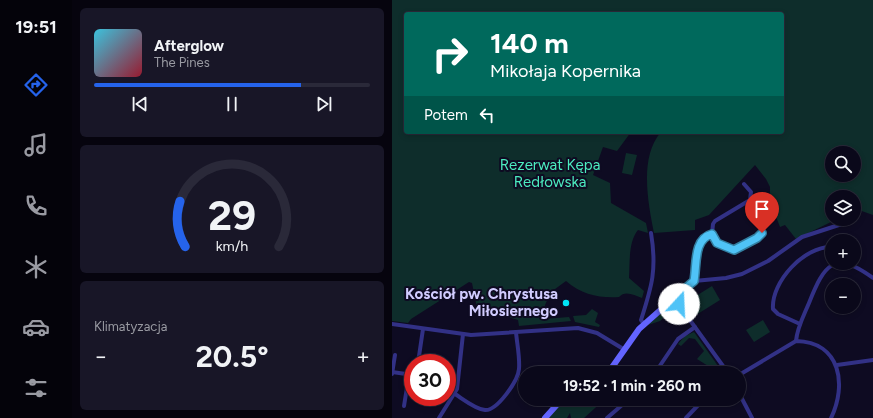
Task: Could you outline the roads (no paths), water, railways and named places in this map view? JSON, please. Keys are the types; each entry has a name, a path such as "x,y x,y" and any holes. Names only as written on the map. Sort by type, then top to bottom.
{"street":[{"path":"744,184 750,190 752,195 747,203 715,221 713,224 712,234 717,243 734,250 760,236 762,229 747,203"},
{"path":"613,366 644,324 694,281 726,278 742,274 768,261 802,237 836,226"},
{"path":"644,324 641,320 652,284 654,267 650,233"},
{"path":"694,281 699,244 705,236 712,234"},
{"path":"800,324 778,314 773,309 774,301 783,276 790,268 806,255 825,248"},
{"path":"796,341 800,324 818,281 830,267 840,263 850,264 859,268 873,278"},
{"path":"674,298 723,366"},
{"path":"392,324 463,334 488,335 577,328 596,333 625,350"},
{"path":"661,366 678,339 695,327"},
{"path":"419,354 423,329"},
{"path":"456,395 484,410 490,409 496,405 516,381 518,374 516,332"},
{"path":"456,392 463,334"},
{"path":"746,371 796,341 822,349 828,353 837,366 840,380 837,405 831,418"},
{"path":"395,355 392,373 404,374"},
{"path":"837,366 873,360"},
{"path":"439,418 447,406"},
{"path":"545,418 556,406"},
{"path":"607,418 621,406"},
{"path":"686,418 697,406"},
{"path":"746,406 752,418"}],"place":[{"name":"Kościół pw. Chrystusa Miłosiernego","path":"566,303"}],"park label":[{"name":"Rezerwat Kępa Redłowska","path":"550,174"}]}
